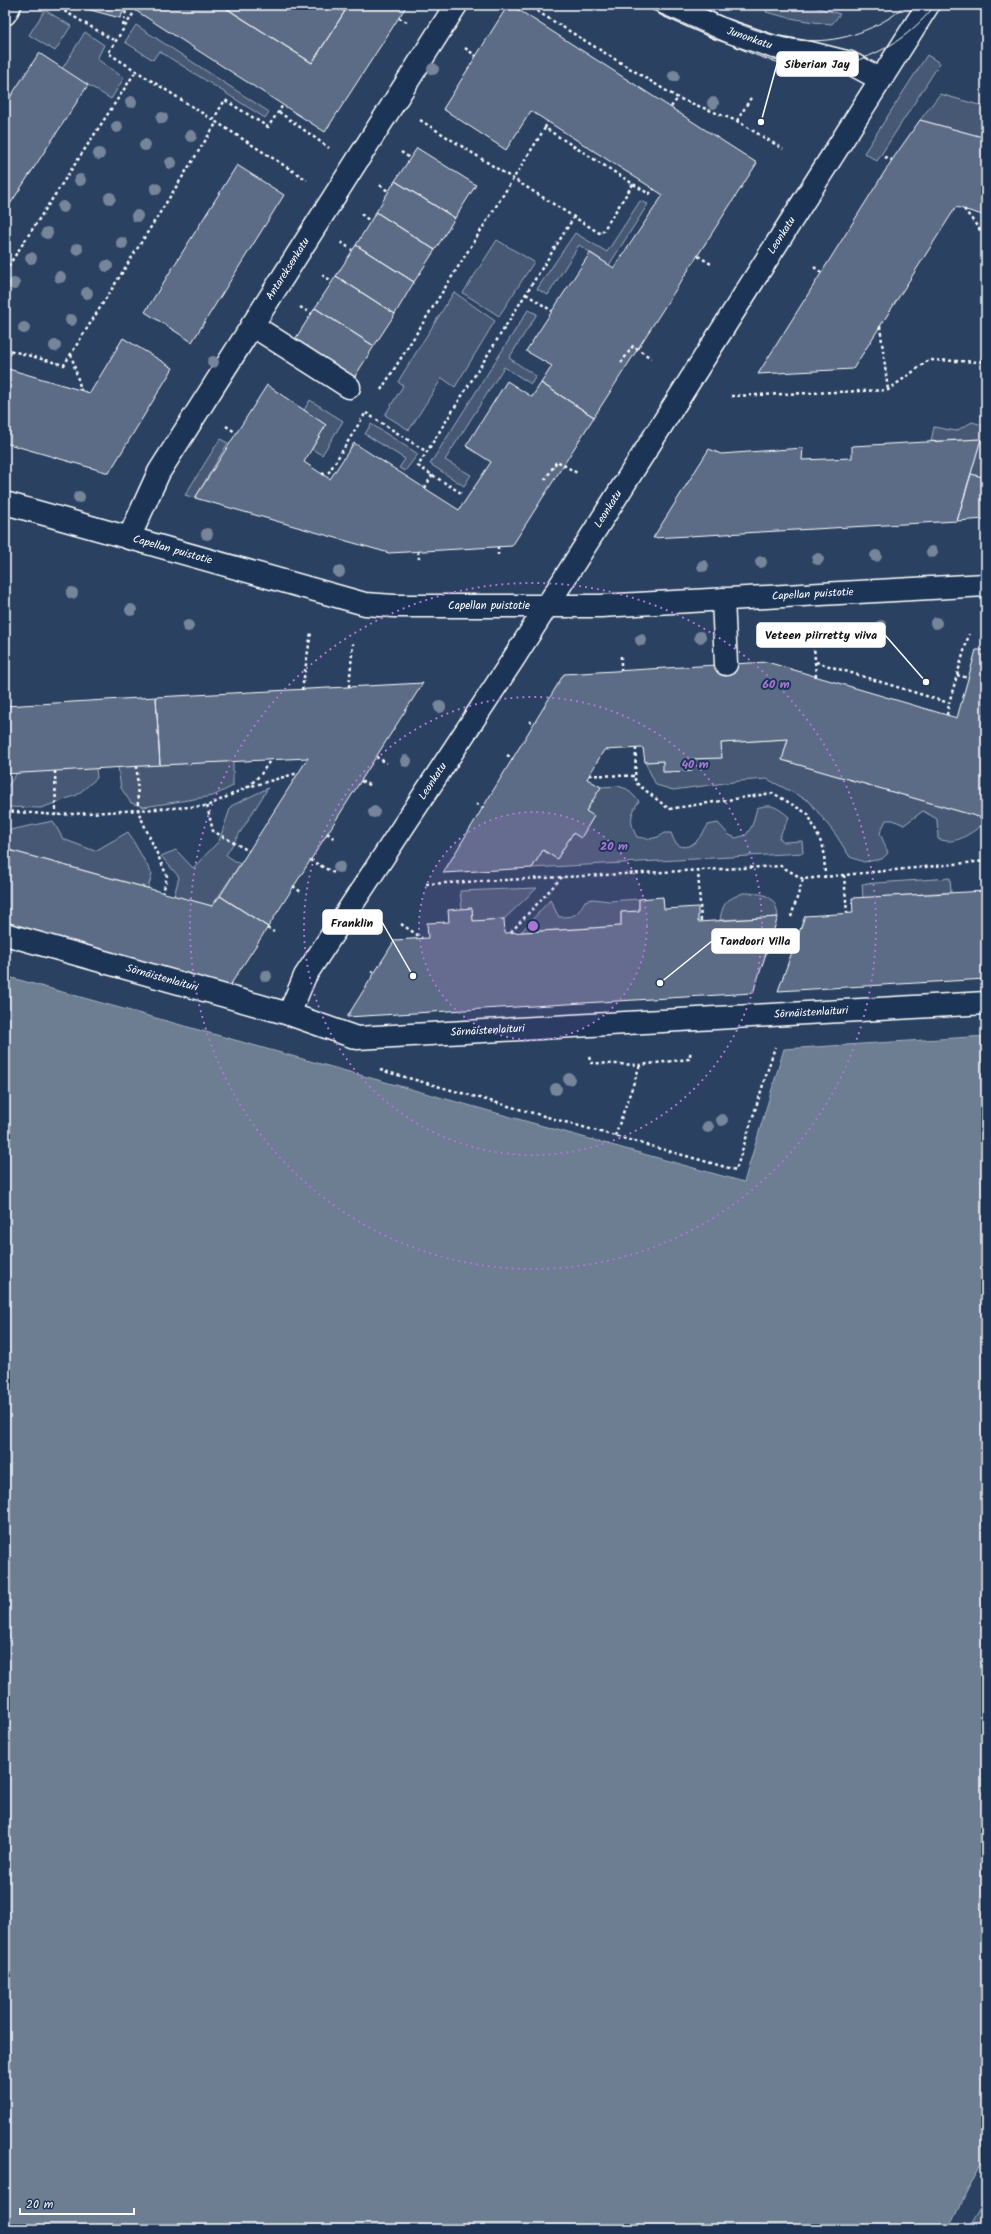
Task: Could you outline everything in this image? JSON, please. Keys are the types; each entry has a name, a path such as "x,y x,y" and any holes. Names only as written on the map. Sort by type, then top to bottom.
{"street":[{"path":"5,14 10,5"},
{"name":"Antareksenkatu","path":"129,538 159,472 456,5"},
{"name":"Junonkatu","path":"666,5 719,28 768,45 850,63 880,79"},
{"name":"Leonkatu","path":"289,1014 304,976 514,658 928,5"},
{"path":"252,325 349,387"},
{"name":"Capellan puistotie","path":"5,503 365,604 394,606 600,606 986,585"},
{"path":"723,599 726,664"},
{"name":"Sörnäistenlaituri","path":"5,934 289,1014 358,1038 986,1003"}],"path":[{"path":"54,5 115,41"},
{"path":"123,29 127,5"},
{"path":"527,5 678,98 737,121 783,149"},
{"path":"133,14 108,53 313,184"},
{"path":"399,18 408,22"},
{"path":"463,47 476,56"},
{"path":"5,271 136,71"},
{"path":"737,121 752,96"},
{"path":"671,108 678,98"},
{"path":"213,120 225,100 268,127 283,105"},
{"path":"279,112 332,150"},
{"path":"416,117 602,234 633,184"},
{"path":"5,349 64,365 217,122"},
{"path":"379,393 545,128 547,122"},
{"path":"545,128 649,194 654,189"},
{"path":"396,148 410,158"},
{"path":"884,157 892,160"},
{"path":"374,181 389,192"},
{"path":"964,209 986,238"},
{"path":"356,210 370,221"},
{"path":"461,493 418,466 574,217"},
{"path":"337,239 352,250"},
{"path":"698,256 711,264"},
{"path":"814,267 822,272"},
{"path":"316,271 332,282"},
{"path":"526,294 552,310"},
{"path":"295,303 312,314"},
{"path":"880,326 888,390"},
{"path":"622,363 633,346 651,358"},
{"path":"981,361 986,352"},
{"path":"71,353 81,390"},
{"path":"731,396 888,390 930,360 986,362"},
{"path":"322,474 329,472 370,406"},
{"path":"361,411 426,452"},
{"path":"221,422 235,432"},
{"path":"545,480 557,461 577,473"},
{"path":"425,488 432,475"},
{"path":"498,547 498,555"},
{"path":"418,551 419,559"},
{"path":"302,690 311,632"},
{"path":"947,715 948,703 969,634"},
{"path":"349,687 353,643"},
{"path":"814,644 816,677"},
{"path":"621,656 621,671"},
{"path":"816,662 948,703"},
{"path":"957,675 968,678"},
{"path":"529,720 534,724"},
{"path":"636,748 635,782 669,809 773,793 808,814 824,849 825,877"},
{"path":"507,755 513,758"},
{"path":"376,757 387,763"},
{"path":"248,787 261,774 271,760"},
{"path":"137,766 138,811 167,876 163,892"},
{"path":"55,771 56,815"},
{"path":"5,778 8,773"},
{"path":"5,811 56,815 207,806 248,787 298,773"},
{"path":"589,775 636,776"},
{"path":"361,781 371,786"},
{"path":"476,804 483,808"},
{"path":"207,806 212,832 248,851"},
{"path":"327,833 336,840"},
{"path":"426,884 781,866 803,879 986,861"},
{"path":"698,870 701,921"},
{"path":"844,875 847,913"},
{"path":"511,932 563,877"},
{"path":"791,916 803,879"},
{"path":"293,886 301,892"},
{"path":"400,924 422,938"},
{"path":"267,928 274,932"},
{"path":"377,1069 736,1170 775,1046"},
{"path":"615,1136 640,1065"}],"shaded area":[{"path":"768,5 807,5 840,14 832,24 815,22 766,12"},
{"path":"45,10 71,26 55,51 29,35"},
{"path":"136,25 269,112 265,118 159,51 153,60 125,42"},
{"path":"85,32 104,45 97,59 124,78 111,99 62,69"},
{"path":"927,55 940,63 877,161 864,153"},
{"path":"940,94 986,107 986,138 920,120"},
{"path":"640,201 648,204 609,265 579,245 548,295 537,289 575,233 607,252"},
{"path":"497,240 534,262 499,316 463,293"},
{"path":"454,292 495,321 455,387 442,378 409,430 385,415 403,386 398,382"},
{"path":"528,310 537,314 509,358 536,376 531,384 504,367 445,460 471,475 464,486 430,464"},
{"path":"310,400 343,421 322,455 312,449 326,425 304,410"},
{"path":"972,422 986,426 986,478 971,474 981,439 931,441 934,427 956,431"},
{"path":"371,424 418,454 405,471 399,468 405,459 365,434"},
{"path":"220,439 228,443 195,498 185,495"},
{"path":"788,739 782,760 986,819 986,823 957,840 945,841 938,839 937,819 923,811 904,825 893,820 886,820 880,833 888,853 882,859 864,862 850,857 836,835 809,801 767,779 673,790 656,785 645,762 663,761 664,772 692,771 691,759 721,758 721,743"},
{"path":"233,761 233,786 213,796 144,807 131,803 121,788 118,767"},
{"path":"96,768 97,778 77,795 41,808 5,807 5,790 17,773"},
{"path":"618,786 627,789 639,801 632,815 632,823 637,837 651,838 658,837 665,833 671,833 676,843 687,847 696,842 708,825 718,823 729,835 736,838 746,835 752,826 757,808 771,806 778,808 789,817 779,838 784,842 802,841 803,853 532,868 543,850 557,859 601,787"},
{"path":"268,788 226,855 240,864 212,906 174,896 179,877 161,856 176,850 193,868 219,841 231,806"},
{"path":"53,821 63,839 95,851 128,832 152,874 148,888 5,849 5,831"},
{"path":"950,878 951,892 863,898 862,884"},
{"path":"537,888 504,919 473,921 472,909 462,909 460,891"},
{"path":"743,893 767,896 771,899 777,909 778,917 720,920 722,909 726,902"},
{"path":"593,899 609,901 639,899 639,911 621,912 621,926 521,932 550,900 559,917 565,917 573,916 578,912 585,901"},
{"path":"5,976 744,1182 784,1049 986,1036 986,2153 949,2229 5,2229"},
{"path":"986,2200 986,2229 969,2229"}],"building":[{"path":"72,5 127,5 120,18"},
{"path":"127,5 221,5 312,63 345,11 324,5 407,5 325,132"},
{"path":"221,5 324,5 345,11 312,63"},
{"path":"508,5 511,5 757,163 594,417 541,383 552,366 526,351 590,253 614,268 663,195 531,111 506,150 443,109"},
{"path":"39,53 88,85 5,212 5,105"},
{"path":"920,120 986,138 986,216 956,207 853,369 758,374 892,160"},
{"path":"417,148 476,185 455,218 395,181"},
{"path":"237,165 284,195 192,342 145,312"},
{"path":"395,181 455,218 435,250 376,212"},
{"path":"376,212 435,250 414,282 356,245"},
{"path":"356,245 414,282 395,314 336,276"},
{"path":"336,276 395,314 374,346 315,308"},
{"path":"315,308 374,346 354,378 294,341"},
{"path":"123,338 173,368 109,473 5,443 5,368 90,393"},
{"path":"507,381 532,397 541,383 594,417 512,546 389,553 195,498 267,385 326,425 304,462 322,474 330,479 354,443 459,510 491,462 466,446"},
{"path":"981,439 957,521 653,538 709,449 721,454 803,448 802,460 852,458 852,446"},
{"path":"971,474 986,478 986,519 957,521"},
{"path":"976,650 986,650 986,819 782,760 788,739 721,743 722,758 691,759 692,771 663,772 663,761 645,762 643,748 604,750 587,779 601,787 586,811 594,816 581,838 573,833 557,859 543,850 532,868 443,873 564,674 767,662 957,718"},
{"path":"423,683 268,927 220,896 308,758 160,765 156,697"},
{"path":"156,697 160,765 5,774 5,706"},
{"path":"5,849 212,906 220,896 268,927 229,987 5,922"},
{"path":"986,891 986,979 778,991 805,916 853,913 852,898"},
{"path":"663,897 664,909 698,907 698,922 778,917 753,993 347,1017 395,940 428,938 427,923 449,922 448,910 472,908 473,921 504,919 505,933 578,929 621,926 621,912 639,911 639,899"}],"tram line":[{"path":"640,5 762,57 777,62 800,66 822,67 844,64 865,58 885,48 920,22 935,5"},
{"path":"696,5 745,26 769,34 792,39 816,41 840,38 865,30 891,17 905,5"}],"place":[{"name":"Siberian Jay","path":"761,122"},
{"name":"Veteen piirretty viiva","path":"926,682"},
{"name":"Franklin","path":"413,976"},
{"name":"Tandoori Villa","path":"660,983"}]}
